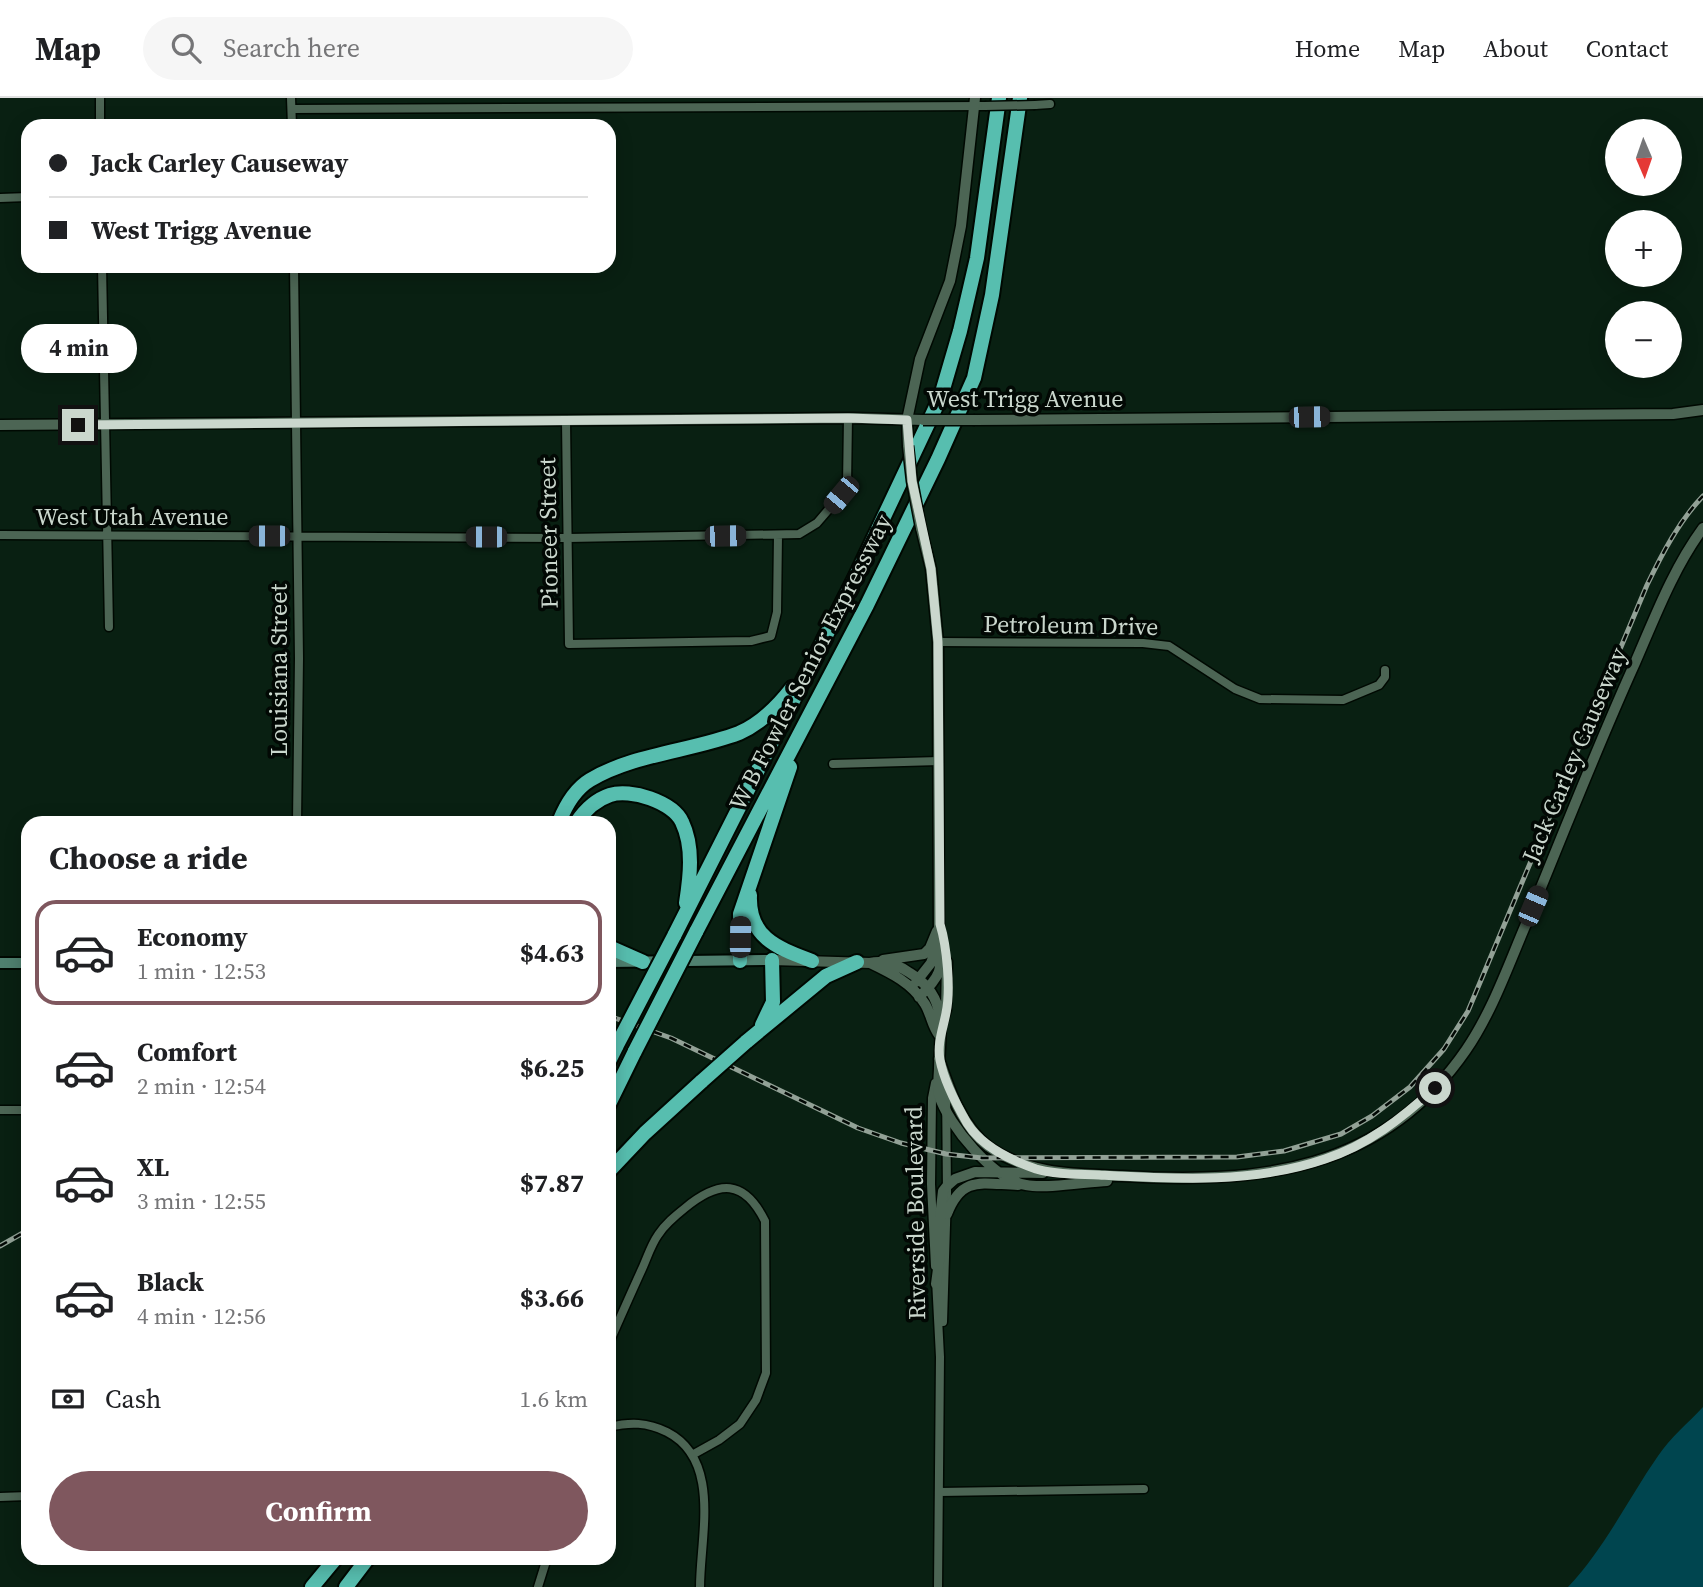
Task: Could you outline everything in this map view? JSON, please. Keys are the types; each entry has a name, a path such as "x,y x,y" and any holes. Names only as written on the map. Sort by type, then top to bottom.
{"highway":[{"name":"W B Fowler Senior Expressway","path":"616,1047 811,666 941,396 977,258 999,98"},
{"name":"W B Fowler Senior Expressway","path":"616,1090 867,605 974,378 992,295 1020,98"},
{"path":"561,816 566,804 589,780 627,764 742,732 777,707 811,666"},
{"path":"740,961 740,914 806,720"},
{"path":"581,816 587,808 611,794 638,794 666,805 682,820 689,844 690,875 685,915"},
{"path":"751,882 749,906 755,926 776,947 812,961"},
{"path":"616,950 643,962"},
{"path":"760,1029 773,1002 772,960"},
{"path":"616,1164 645,1133 760,1029 826,976 869,962"},
{"path":"312,1587 330,1565"},
{"path":"346,1587 363,1565"}],"main road":[{"path":"616,962 772,960"},
{"path":"0,963 21,963"}],"street":[{"path":"100,98 100,119"},
{"path":"291,98 292,119"},
{"path":"919,997 929,988 943,962 940,940 938,642 931,569 912,481 907,420 920,359 950,281 961,226 978,103"},
{"path":"292,108 1050,104"},
{"path":"0,198 21,197"},
{"path":"102,273 108,627"},
{"name":"Louisiana Street","path":"294,273 299,659 297,816"},
{"path":"1673,414 1703,410"},
{"path":"1673,414 1703,418"},
{"name":"West Trigg Avenue","path":"0,425 1673,414"},
{"name":"West Utah Avenue","path":"0,535 568,538 778,535 806,531 817,523 847,485 848,418"},
{"name":"Pioneer Street","path":"566,421 569,644 751,641 771,636 777,612 778,535"},
{"name":"Jack Carley Causeway","path":"939,1059 969,1125 987,1145 1009,1158 1054,1173 1142,1177 1246,1177 1327,1159 1366,1141 1402,1118 1435,1088 1467,1049 1498,991 1630,673 1666,593 1703,528"},
{"name":"Petroleum Drive","path":"938,642 1143,643 1169,646 1236,689 1260,699 1343,700 1379,685 1385,677 1385,670"},
{"path":"833,764 939,761"},
{"path":"869,962 924,954 930,948 940,924"},
{"name":"Riverside Boulevard","path":"940,924 947,963 946,1010 939,1035 939,1059 932,1098 931,1184 940,1357"},
{"path":"911,988 931,963 940,940"},
{"path":"772,960 893,964 929,988 942,1022"},
{"path":"869,962 902,979 911,988 919,997 939,1035"},
{"name":"Jack Carley Causeway","path":"939,1059 938,1093 945,1108 975,1150 1012,1180 1027,1185 1142,1177"},
{"name":"Riverside Boulevard","path":"938,1587 940,1357 947,1214 946,1079"},
{"path":"0,1110 21,1110"},
{"path":"936,1284 940,1254 940,1217 943,1191 947,1186 955,1179 975,1172 1054,1173"},
{"path":"947,1214 953,1196 971,1185 1027,1185"},
{"path":"616,1327 657,1236 673,1218 702,1194 716,1188 732,1188 746,1193 757,1205 765,1221 766,1373 756,1400 740,1424 692,1455"},
{"path":"616,1425 628,1422 654,1426 676,1437 692,1455 700,1471 705,1492 700,1587"},
{"path":"940,1492 1144,1489"},
{"path":"0,1497 21,1496"},
{"path":"538,1587 545,1565"}],"water":[{"path":"1703,1407 1703,1587 1568,1587 1605,1540 1663,1449"}],"railway":[{"path":"616,1018 671,1038 858,1128 901,1143 946,1154 982,1158 1237,1157 1284,1151 1341,1134 1372,1116 1410,1087 1444,1049 1468,1011 1647,585 1679,527 1703,496"},
{"path":"0,1246 21,1234"}],"route":[{"path":"78,425 848,418 907,420 912,481 931,569 938,642 940,924 947,963 946,1010 939,1035 939,1059 956,1102 969,1125 987,1145 1009,1158 1054,1173 1142,1177 1246,1177 1327,1159 1366,1141 1402,1118 1435,1088"}]}
